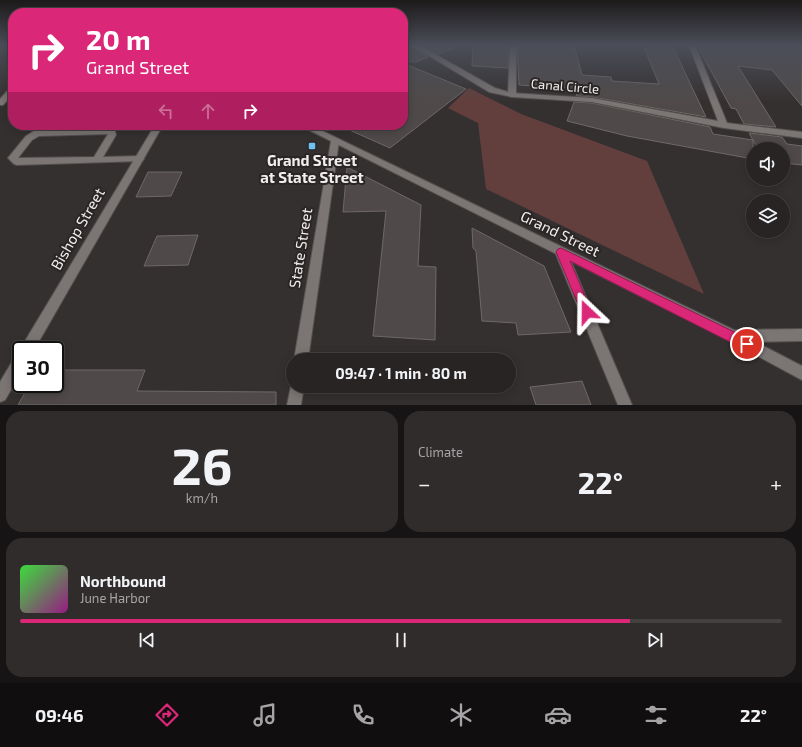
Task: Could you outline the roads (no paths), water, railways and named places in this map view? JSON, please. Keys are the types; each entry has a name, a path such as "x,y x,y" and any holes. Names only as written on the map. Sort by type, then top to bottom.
{"street":[{"name":"Canal Circle","path":"447,64 492,90 512,95 592,100 724,125 802,135"},
{"path":"512,95 513,64"},
{"path":"700,64 724,125"},
{"path":"0,103 8,95"},
{"path":"97,160 112,135 112,133 108,130 37,133 29,138 13,158 17,162 139,159"},
{"name":"Bishop Street","path":"32,341 156,130"},
{"name":"Grand Street","path":"314,130 733,336 802,373"},
{"name":"State Street","path":"302,353 335,140"},
{"path":"561,252 625,405"},
{"path":"733,336 802,335"},
{"path":"0,395 12,375"},
{"path":"294,405 296,393"}],"place":[{"name":"Grand Street at State Street","path":"312,146"}]}
